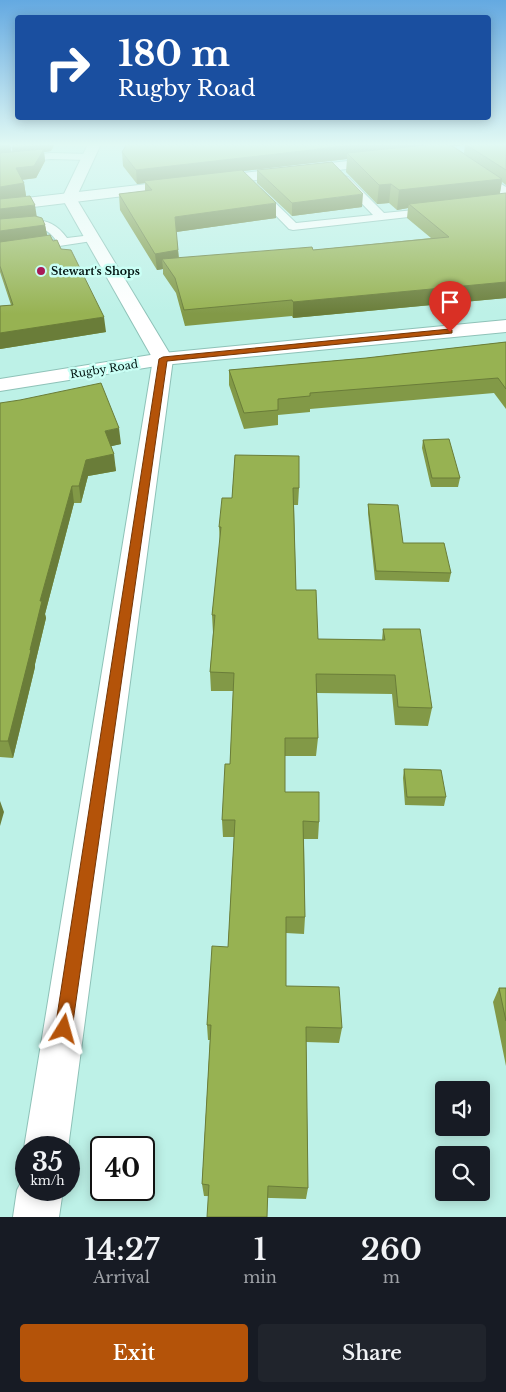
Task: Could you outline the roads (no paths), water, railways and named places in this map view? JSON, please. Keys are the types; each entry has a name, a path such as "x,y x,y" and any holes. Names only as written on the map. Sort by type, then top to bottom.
{"street":[{"path":"0,206 45,201"},
{"path":"48,1136 163,359 71,201"},
{"name":"Rugby Road","path":"0,385 163,359 506,326"},
{"path":"36,1217 38,1201"}],"lane":[{"path":"267,201 294,227 450,209"},
{"path":"365,201 381,217"},
{"path":"0,251 23,235 48,224 56,230 64,242"},
{"path":"0,228 23,235 64,242 92,238"}],"place":[{"name":"Stewart's Shops","path":"41,271"}]}
